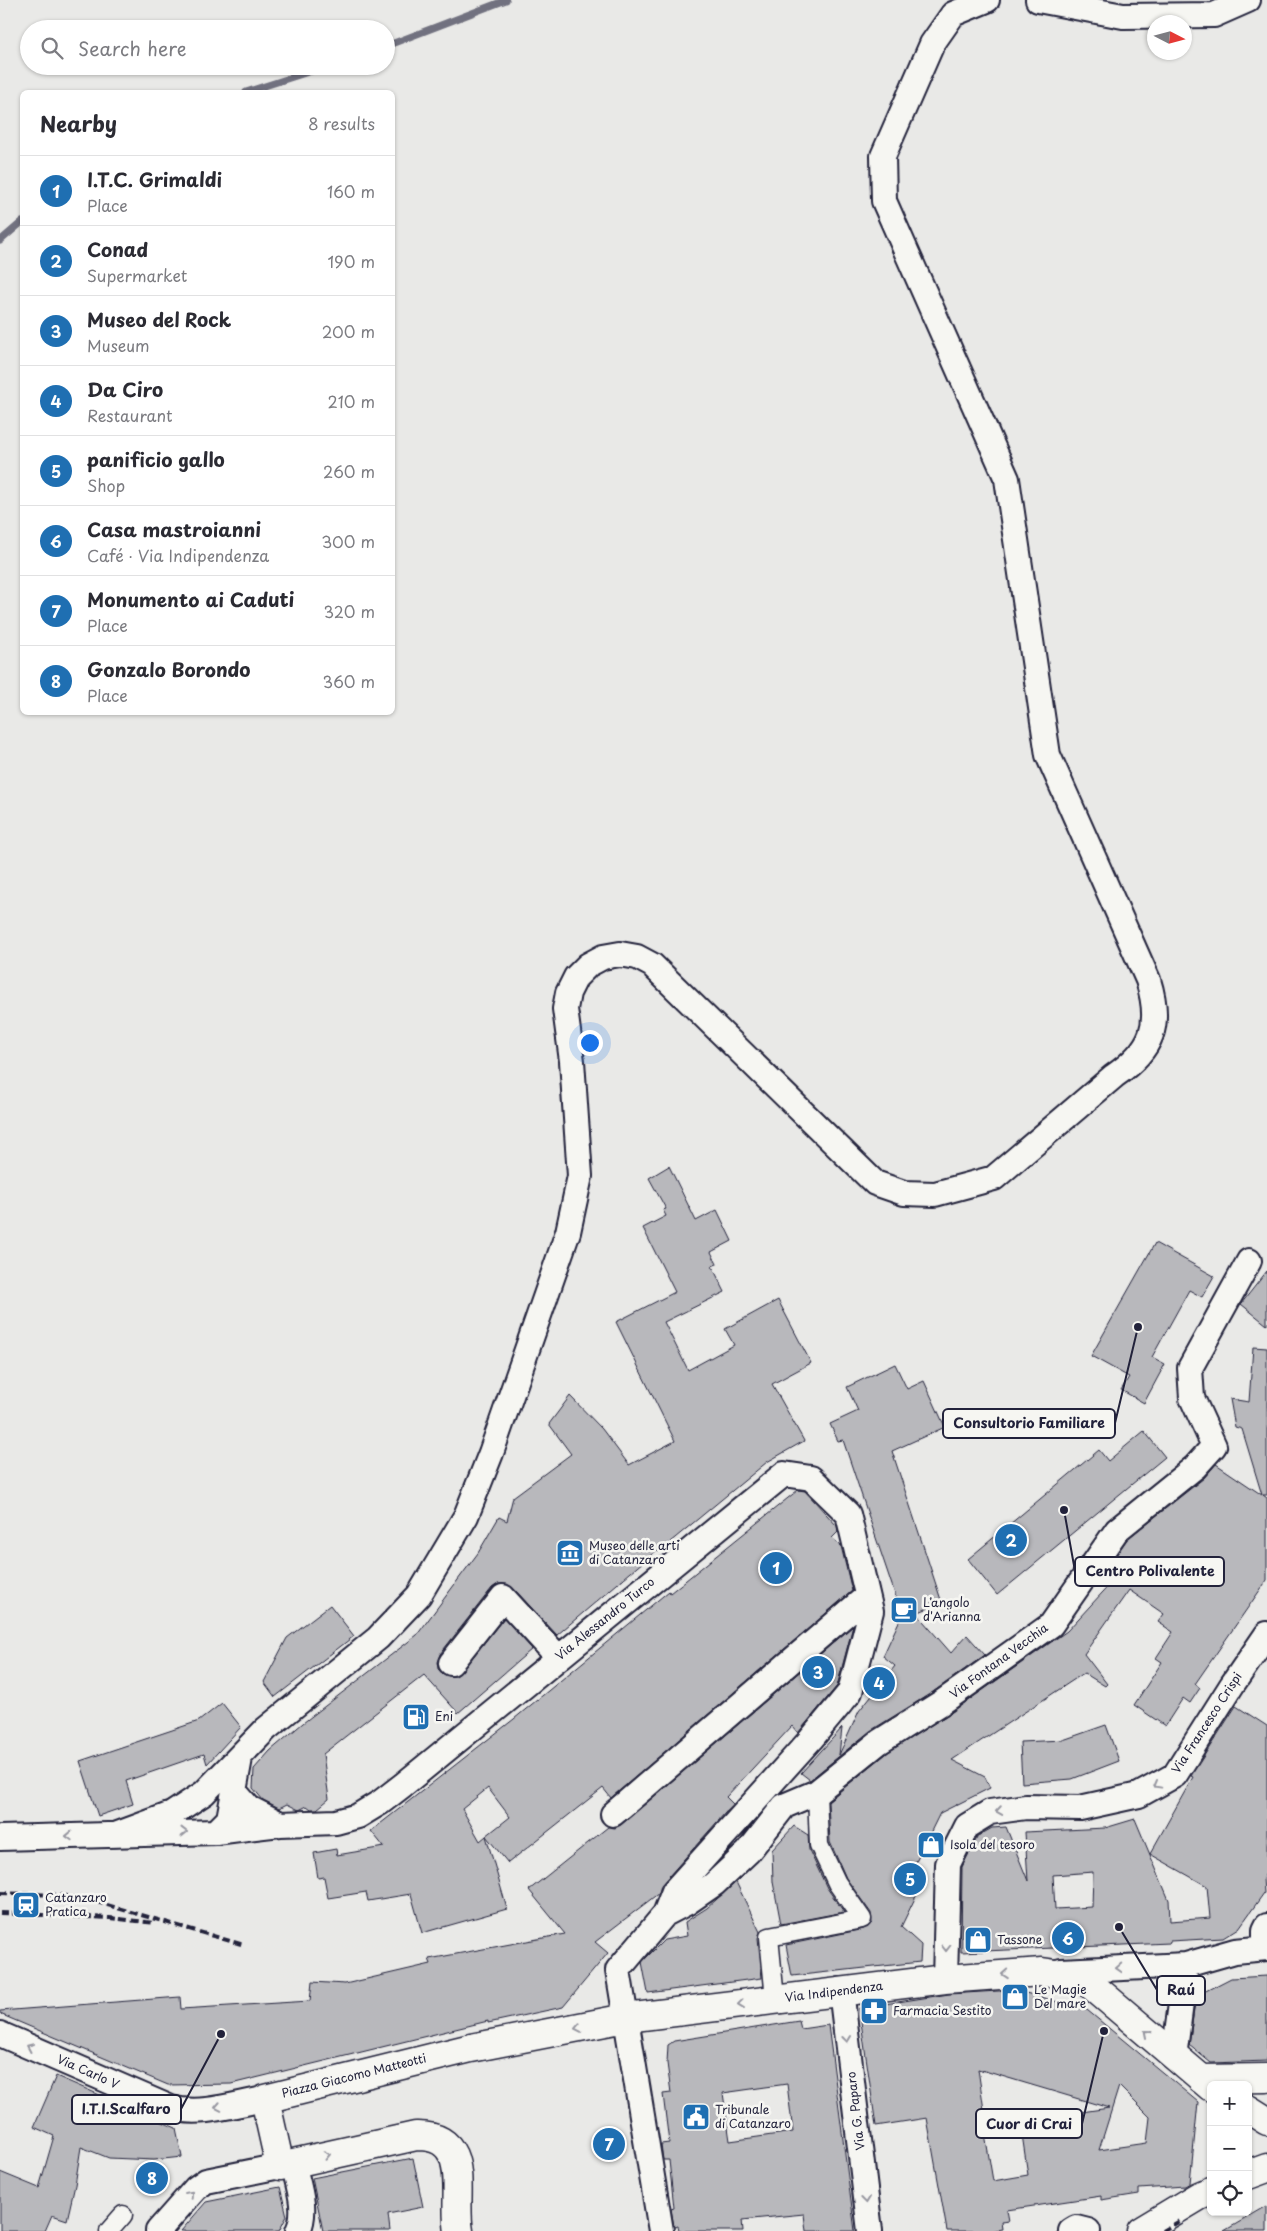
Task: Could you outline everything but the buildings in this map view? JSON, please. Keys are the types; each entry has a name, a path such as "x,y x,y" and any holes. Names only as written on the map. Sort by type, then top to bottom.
{"street":[{"path":"118,1834 172,1814 204,1793 240,1758 266,1729 378,1638 419,1595 466,1516 491,1453 568,1232 580,1176 572,1060 565,1010 568,993 576,977 588,965 603,957 620,954 637,957 652,965 875,1183 904,1193 935,1194 994,1178 1114,1076 1133,1063 1147,1045 1155,1016 1155,1001 1148,980 1048,755 1007,479 884,201 883,156 932,44 953,14 987,0"},
{"path":"1038,0 1123,16 1214,14 1248,0"},
{"name":"Via Fontana Vecchia","path":"665,1914 688,1902 714,1884 748,1852 784,1806 817,1792 879,1742 941,1703 1051,1625 1117,1530 1196,1467 1214,1446 1192,1398 1190,1368 1249,1261"},
{"name":"Via Alessandro Turco","path":"0,1838 216,1832 280,1824 336,1822 358,1816 403,1785 784,1474 810,1478 848,1514 870,1611 850,1692 811,1739 674,1890 665,1914 618,1970 661,2231"},
{"path":"612,1814 867,1596"},
{"path":"450,1663 503,1597 558,1657"},
{"name":"Via Francesco Crispi","path":"945,1979 948,1864 967,1826 990,1812 1026,1807 1080,1808 1139,1795 1175,1775 1267,1634"},
{"path":"204,1793 206,1816 216,1832 229,1819 240,1758"},
{"path":"235,1792 249,1808 280,1824"},
{"path":"775,1999 769,1937 862,1919 837,1883 819,1845 817,1792"},
{"name":"Via Indipendenza","path":"626,2018 841,1990 945,1979 1186,1965 1266,1941"},
{"path":"1174,2056 1186,1965"},
{"name":"Via Indipendenza","path":"1042,1972 1077,1977 1090,1984 1206,2083"},
{"name":"Via G. Paparo","path":"841,1990 870,2231"},
{"name":"Piazza Giacomo Matteotti","path":"287,2164 265,2098 471,2048 626,2018"},
{"name":"Via Carlo V","path":"0,2034 184,2112 197,2112 265,2098"},
{"path":"1206,2083 1267,2078"},
{"path":"1252,2112 1267,2121"},
{"path":"158,2231 196,2188 206,2181 416,2136 435,2138 449,2148 456,2165 459,2219"},
{"path":"287,2164 304,2211 302,2223 298,2231"},
{"path":"1252,2174 1267,2168"},
{"path":"1141,2231 1175,2212 1207,2189"},
{"path":"109,2231 123,2215"},
{"path":"1071,2231 1076,2228 1088,2231"}],"waterway":[{"path":"395,43 506,0"},
{"path":"252,90 299,75"},
{"path":"0,241 20,224"}],"railway":[{"path":"0,1893 61,1895 90,1900 244,1945"},
{"path":"0,1913 110,1918 155,1923"},
{"path":"1162,2231 1180,2221"}],"place":[{"name":"Consultorio Familiare","path":"1138,1327"},
{"name":"Centro Polivalente","path":"1064,1510"},
{"name":"Conad","path":"1011,1540"},
{"name":"Museo delle arti di Catanzaro","path":"570,1553"},
{"name":"I.T.C. Grimaldi","path":"776,1568"},
{"name":"L'angolo d'Arianna","path":"904,1610"},
{"name":"Museo del Rock","path":"818,1672"},
{"name":"Da Ciro","path":"879,1683"},
{"name":"Eni","path":"416,1717"},
{"name":"Isola del tesoro","path":"931,1845"},
{"name":"panificio gallo","path":"910,1879"},
{"name":"Catanzaro Pratica","path":"26,1905"},
{"name":"Raú","path":"1119,1927"},
{"name":"Casa mastroianni","path":"1068,1938"},
{"name":"Tassone","path":"978,1940"},
{"name":"Le Magie Del mare","path":"1015,1997"},
{"name":"Farmacia Sestito","path":"874,2011"},
{"name":"Cuor di Crai","path":"1104,2031"},
{"name":"I.T.I.Scalfaro","path":"221,2034"},
{"name":"Tribunale di Catanzaro","path":"696,2117"},
{"name":"Monumento ai Caduti","path":"609,2144"},
{"name":"Gonzalo Borondo","path":"152,2178"}]}
